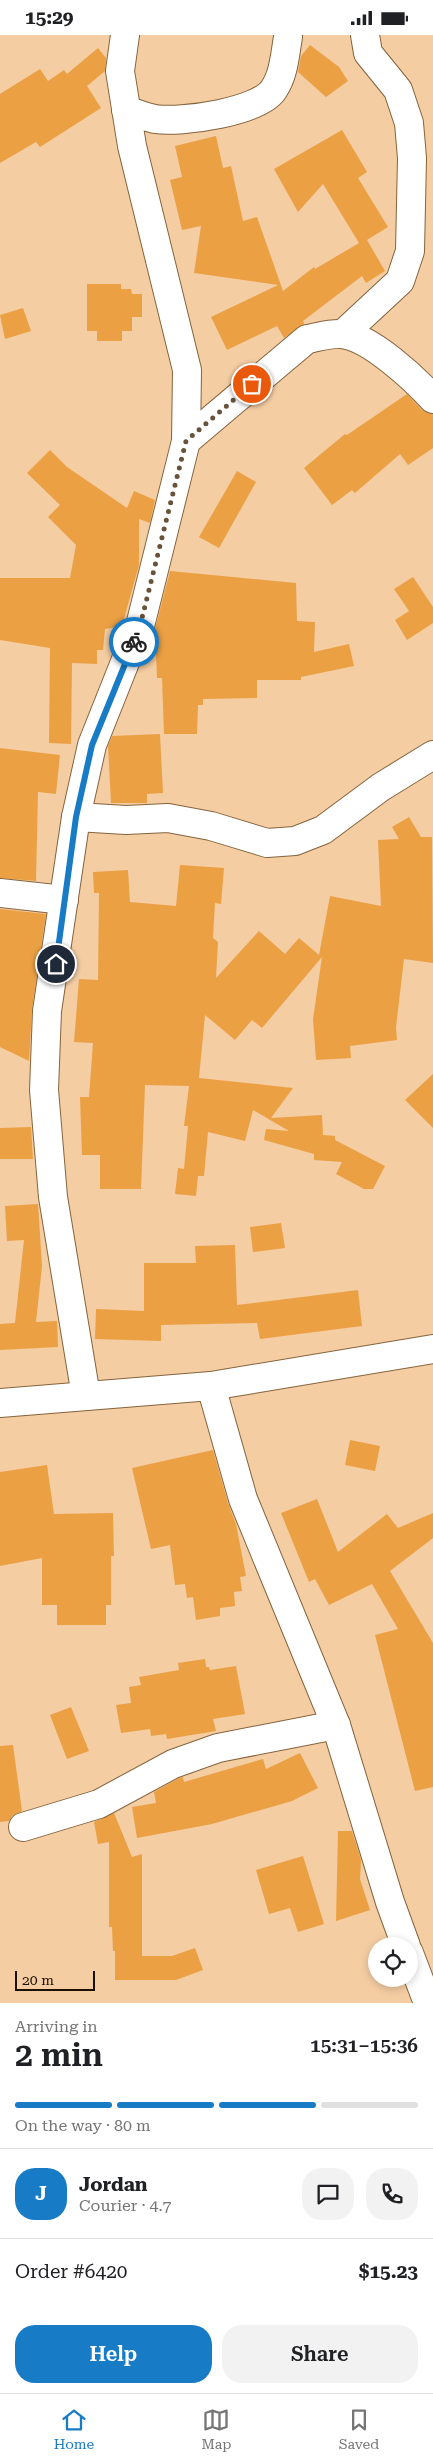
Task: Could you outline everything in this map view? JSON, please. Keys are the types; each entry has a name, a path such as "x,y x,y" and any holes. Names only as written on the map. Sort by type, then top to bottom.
{"street":[{"path":"86,1396 53,1197 44,1090 47,1011 76,817 92,745 141,622 186,441 187,370 132,147 120,71 125,35"},
{"path":"343,334 400,281 410,251 412,158 409,123 398,90 368,53 365,35"},
{"path":"126,110 154,119 181,121 235,110 268,96 275,89 282,72 288,37"},
{"path":"186,441 307,339 343,334 379,351 433,399"},
{"path":"76,817 126,820 168,818 211,826 267,843 295,841 323,830 381,787 433,755"},
{"path":"0,893 64,900"},
{"path":"0,1403 211,1386 433,1349"},
{"path":"211,1386 243,1499 336,1725 390,1902 403,1937"},
{"path":"23,1827 99,1804 173,1764 218,1748 336,1725"},
{"path":"418,1977 428,2003"}],"building":[{"path":"310,45 339,67 348,81 326,97 298,72 301,56"},
{"path":"98,48 106,58 105,71 87,86 101,108 40,147 36,142 0,163 0,94 40,69 48,81 64,70 67,74"},
{"path":"342,130 367,172 358,178 388,227 367,240 385,271 366,283 362,276 284,338 277,326 227,350 211,317 278,285 194,273 201,226 182,230 170,180 182,177 175,146 216,136 223,168 231,166 243,221 257,217 283,291 314,267 315,269 359,243 323,184 298,212 274,169"},
{"path":"87,284 121,284 121,289 131,289 132,294 142,294 142,317 132,317 132,331 122,331 122,341 97,341 97,331 87,331"},
{"path":"23,308 31,331 5,339 0,315"},
{"path":"407,394 422,410 433,414 433,448 408,465 400,454 355,493 352,490 332,505 304,468 345,434 347,435"},
{"path":"50,450 67,467 127,508 134,491 155,500 150,523 139,519 139,565 122,626 105,629 103,650 97,650 97,664 72,663 71,744 49,743 50,648 0,640 0,578 70,578 76,545 48,517 60,505 27,473"},
{"path":"237,471 256,482 219,548 199,537"},
{"path":"170,571 296,583 297,621 315,622 314,652 349,644 354,666 301,677 301,680 257,680 257,698 203,699 203,705 198,705 197,734 164,734 162,678 157,678 155,629"},
{"path":"413,577 433,607 433,623 407,640 395,620 409,611 394,589"},
{"path":"160,734 163,793 147,794 147,803 111,803 108,746 112,736"},
{"path":"0,748 60,755 56,794 38,792 36,881 0,878"},
{"path":"409,817 421,837 432,837 433,963 404,959 396,1027 397,1040 350,1046 351,1058 316,1060 313,1019 322,957 262,1028 252,1020 235,1040 205,1015 199,1078 293,1088 271,1118 322,1115 323,1135 335,1136 335,1140 385,1166 373,1189 364,1189 336,1174 342,1162 314,1160 314,1154 264,1140 266,1129 289,1131 253,1110 245,1141 208,1132 204,1176 198,1176 196,1196 175,1194 178,1168 184,1169 188,1126 184,1126 189,1086 145,1085 141,1189 100,1189 100,1155 82,1155 80,1097 89,1097 93,1043 74,1042 79,979 98,980 99,893 94,893 93,872 128,870 130,902 176,906 180,865 224,868 221,904 215,903 213,938 218,942 216,978 259,931 285,954 299,938 319,955 330,896 381,906 378,840 399,839 392,827"},
{"path":"0,909 46,914 32,1009 29,1061 0,1047"},
{"path":"433,1074 433,1128 405,1100"},
{"path":"31,1127 33,1159 0,1159 0,1128"},
{"path":"38,1204 42,1266 36,1322 57,1321 58,1347 0,1350 0,1324 15,1323 24,1240 7,1241 5,1206"},
{"path":"281,1223 285,1248 253,1252 250,1227"},
{"path":"235,1245 237,1305 358,1290 362,1326 260,1339 257,1323 161,1325 161,1341 95,1339 96,1309 144,1311 144,1263 196,1263 195,1246"},
{"path":"350,1440 380,1446 375,1471 345,1465"},
{"path":"213,1450 236,1524 246,1576 240,1577 242,1591 234,1592 235,1606 220,1608 220,1616 196,1620 193,1597 187,1598 185,1584 175,1585 170,1545 151,1549 132,1468"},
{"path":"47,1465 54,1514 113,1513 114,1556 111,1556 111,1605 106,1605 106,1625 57,1625 57,1605 42,1605 42,1558 0,1566 0,1472"},
{"path":"317,1499 338,1552 387,1514 398,1528 433,1513 433,1538 390,1571 433,1643 433,1787 415,1791 375,1635 398,1629 372,1584 329,1605 315,1579 309,1582 281,1513"},
{"path":"205,1659 206,1667 209,1667 210,1670 236,1666 245,1714 213,1719 216,1731 167,1739 166,1734 151,1736 150,1729 121,1733 116,1705 131,1703 129,1687 141,1685 139,1677 179,1670 178,1663"},
{"path":"71,1707 89,1751 67,1759 50,1715"},
{"path":"13,1745 22,1811 12,1816 9,1821 0,1822 0,1746"},
{"path":"300,1753 318,1788 292,1801 212,1824 137,1838 132,1807 156,1803 154,1792 179,1778 183,1777 184,1782 263,1759 266,1769"},
{"path":"114,1813 132,1857 142,1854 142,1956 172,1956 195,1948 203,1970 176,1980 115,1980 115,1951 113,1951 112,1927 109,1927 109,1842 98,1844 94,1822"},
{"path":"338,1831 352,1831 361,1860 360,1879 370,1910 336,1921"},
{"path":"303,1856 324,1924 298,1932 290,1908 269,1914 256,1870"}],"way so far":[{"path":"134,642 141,622 186,441 252,384"}],"route":[{"path":"56,964 76,817 92,745 134,642"}]}
